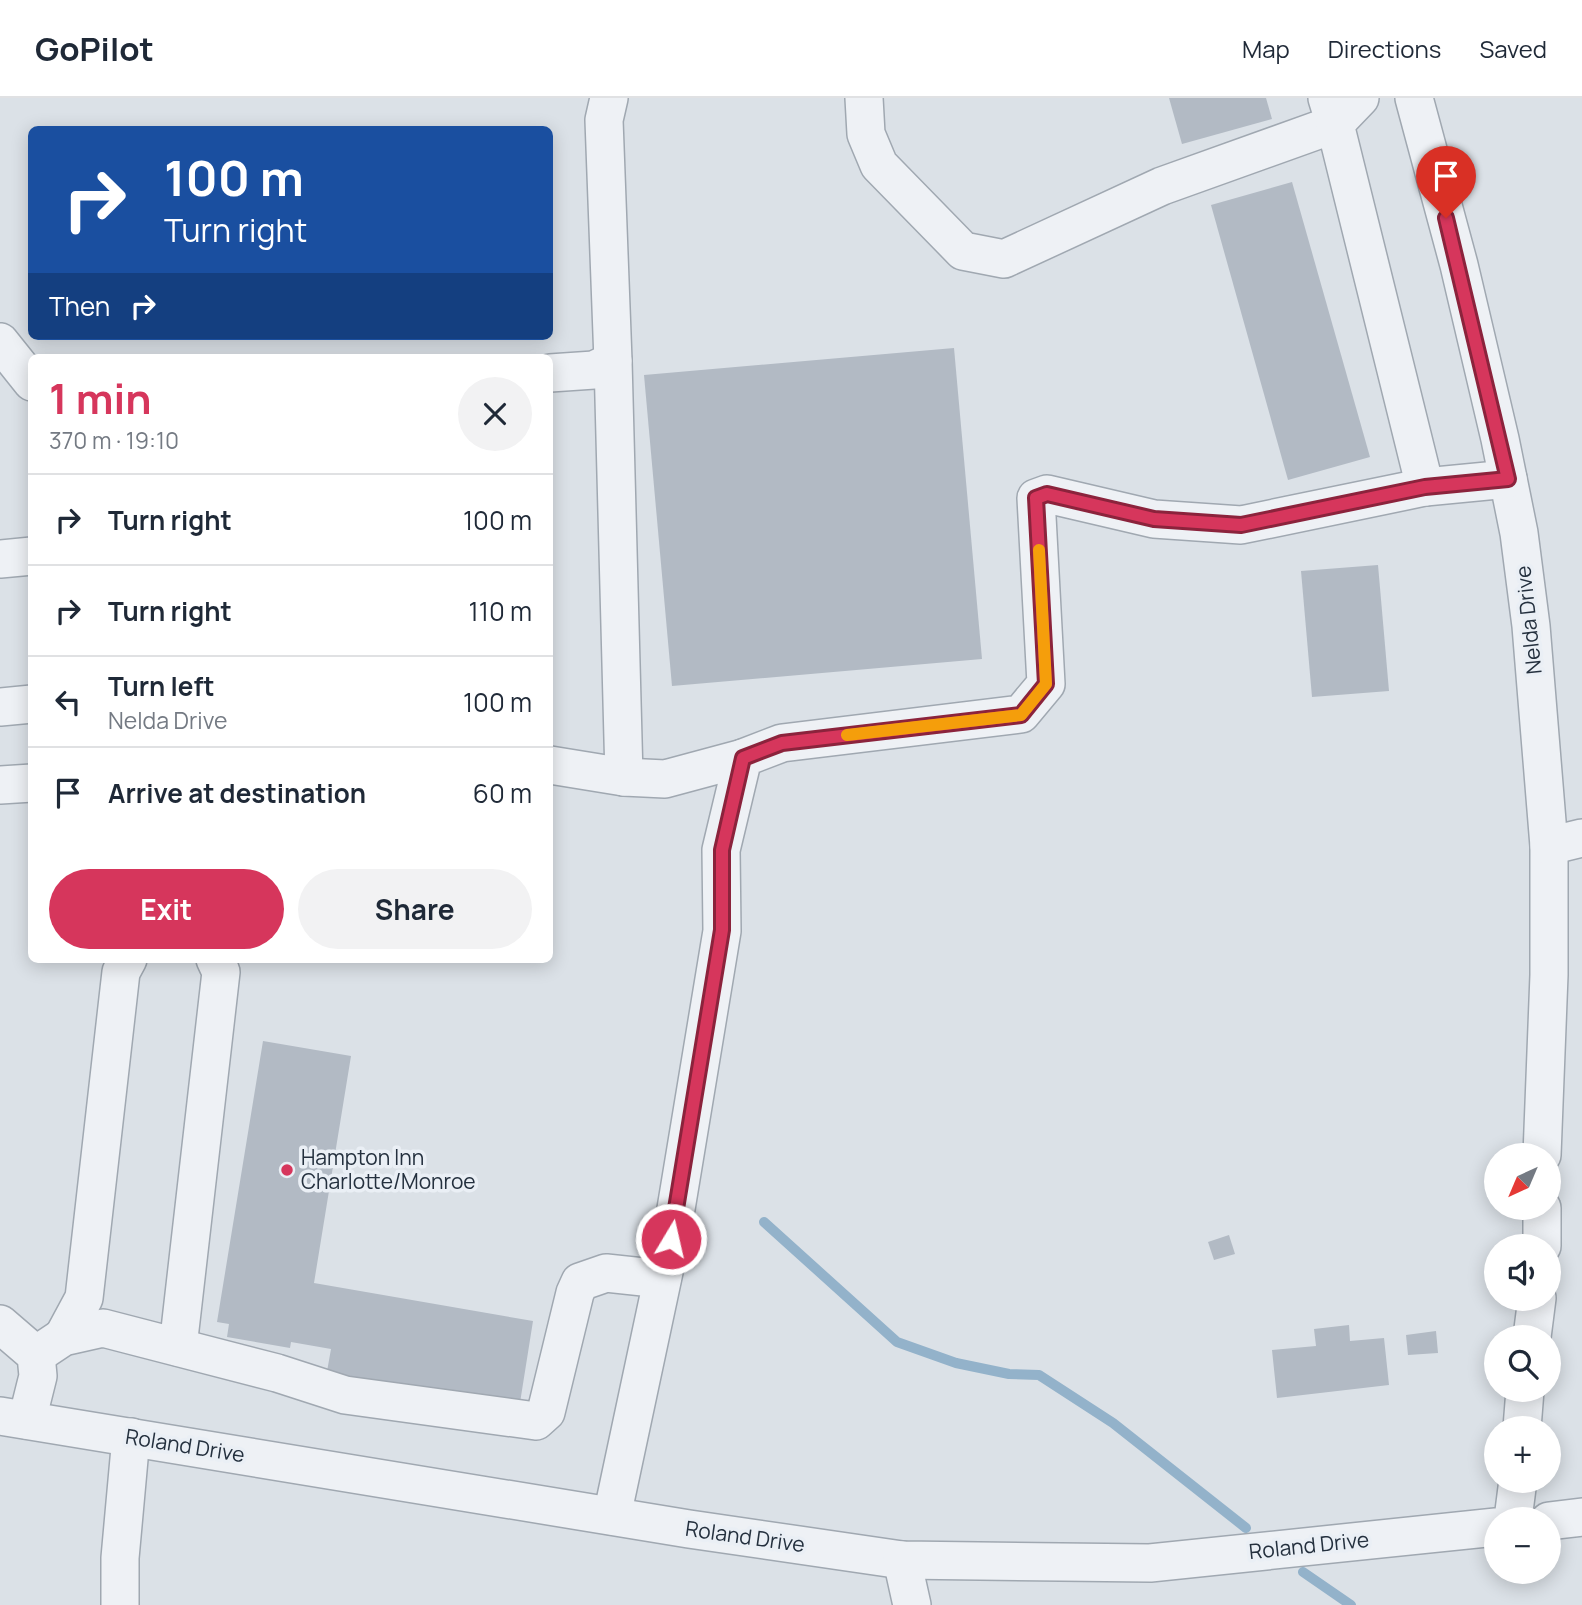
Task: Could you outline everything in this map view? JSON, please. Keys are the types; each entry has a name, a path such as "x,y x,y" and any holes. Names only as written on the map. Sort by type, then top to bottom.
{"street":[{"path":"609,98 604,120 614,361 624,777"},
{"path":"864,98 866,134 879,165 963,251 1004,259 1360,98"},
{"name":"Nelda Drive","path":"1414,98 1459,265 1508,479 1519,533 1531,626 1566,842 1549,975 1542,1143"},
{"path":"1331,111 1425,487"},
{"path":"0,342 28,377"},
{"path":"553,373 594,370 614,361"},
{"path":"553,765 624,777 665,779 743,758 782,743 1021,715 1046,684 1036,498 1047,494 1154,519 1241,525 1425,487 1508,479"},
{"path":"0,559 28,556"},
{"path":"0,707 28,704"},
{"path":"612,1516 663,1279 722,930 722,850 743,758"},
{"path":"0,785 28,783"},
{"path":"14,1418 38,1376 49,1346 84,1298 121,972 126,963"},
{"path":"178,1347 221,972 217,963"},
{"path":"0,1324 49,1346 103,1328 277,1373 345,1395 536,1421 546,1412 580,1282 606,1273 663,1279"},
{"name":"Roland Drive","path":"14,1418 612,1516 902,1560 1150,1563 1484,1528"},
{"path":"120,1605 120,1558 131,1437"},
{"path":"1561,1520 1582,1517"},
{"path":"902,1560 912,1605"}],"building":[{"path":"1169,98 1266,98 1272,119 1182,144"},
{"path":"1292,182 1370,457 1288,480 1211,205"},
{"path":"954,348 982,659 672,686 644,375"},
{"path":"1378,565 1389,691 1312,697 1301,571"},
{"name":"Hampton Inn Charlotte/Monroe","path":"263,1041 351,1056 314,1283 533,1321 519,1409 326,1377 331,1349 291,1342 290,1348 227,1337 229,1324 217,1322"},
{"path":"1229,1235 1235,1254 1214,1260 1208,1242"},
{"path":"1349,1325 1350,1341 1384,1338 1389,1385 1277,1398 1272,1350 1316,1346 1314,1329"},
{"path":"1436,1331 1438,1353 1408,1355 1406,1335"}],"waterway":[{"path":"764,1222 897,1342 956,1363 1009,1374 1039,1375 1113,1423 1246,1528"},
{"path":"1303,1572 1351,1605"}],"slow traffic":[{"path":"847,735 1021,715 1046,684 1039,550"}],"place":[{"name":"Hampton Inn Charlotte/Monroe","path":"287,1170"}],"route":[{"path":"671,1239 722,930 722,850 743,758 782,743 1021,715 1046,684 1036,498 1047,494 1154,519 1241,525 1425,487 1508,479 1446,218"}]}
